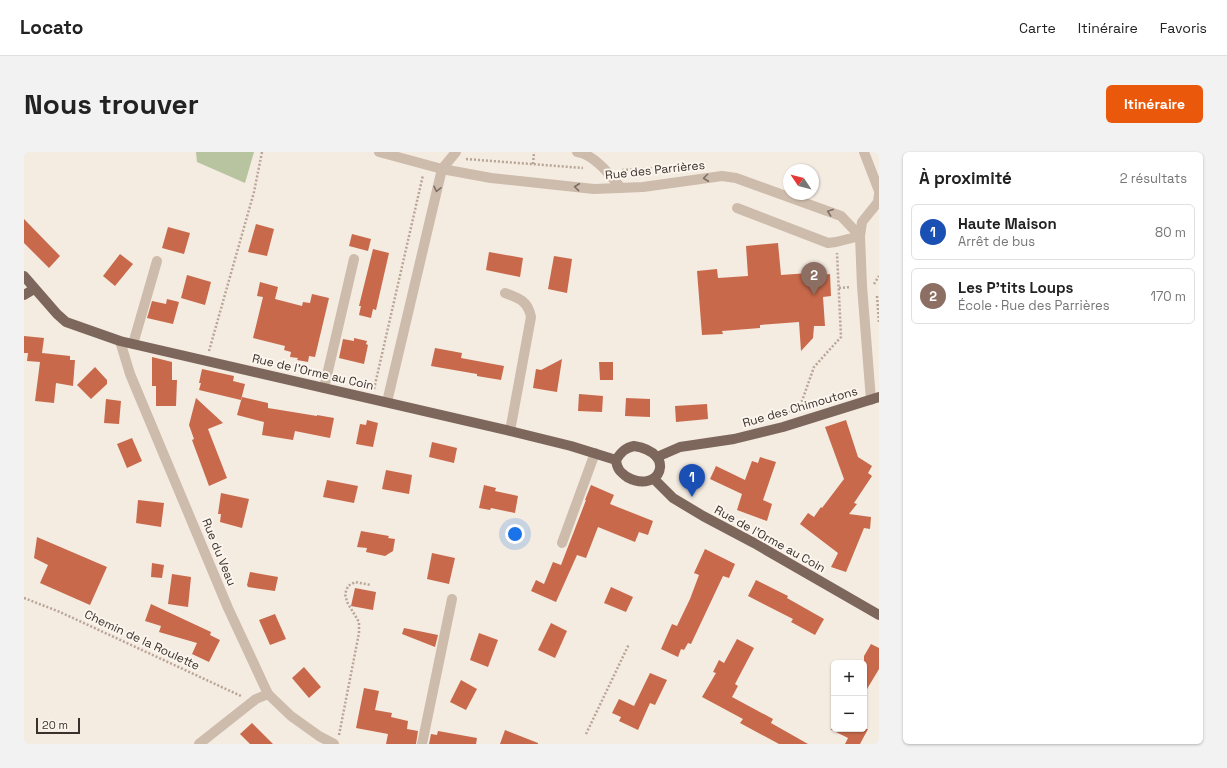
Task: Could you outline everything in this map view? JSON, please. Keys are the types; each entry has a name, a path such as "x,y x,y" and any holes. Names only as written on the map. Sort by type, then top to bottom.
{"main road":[{"name":"Rue de l'Orme au Coin","path":"24,276 34,289 66,322 120,341 510,431 616,460"},
{"path":"24,295 34,289"},
{"name":"Rue des Chimoutons","path":"657,457 680,447 734,439 783,427 875,398"},
{"path":"634,446 650,451 657,457 660,461 658,473 654,479 644,482 632,479 621,473 617,468 616,460 623,450 634,446"},
{"name":"Rue de l'Orme au Coin","path":"654,479 673,498 879,615"}],"street":[{"name":"Rue des Parrières","path":"379,152 442,168 499,179 594,189 644,187 722,176 736,178 840,216 860,236"},
{"path":"387,402 442,168 456,152"},
{"path":"577,152 585,153 605,170 621,188"},
{"path":"864,152 879,191"},
{"path":"875,398 862,286 860,236 862,222 878,202 879,194"},
{"path":"737,208 828,243 860,236"},
{"path":"324,388 354,259"},
{"path":"133,344 156,261"},
{"path":"505,293 519,298 530,310 531,318 510,431"},
{"name":"Rue du Veau","path":"120,341 130,374 228,608 268,694 291,716 319,736 334,744"},
{"path":"562,543 594,453"},
{"path":"422,744 452,599"},
{"path":"199,744 256,699 268,694"}],"path":[{"path":"207,361 254,192 262,152"},
{"path":"533,164 534,152"},
{"path":"372,399 426,164"},
{"path":"782,415 789,412 802,401 814,367 841,337 836,247"},
{"path":"839,288 856,286"},
{"path":"334,744 340,732 359,633 359,622 347,602 345,590 348,586 355,582 371,585"},
{"name":"Chemin de la Roulette","path":"24,598 60,612 239,694 250,704"},
{"path":"586,734 629,644"}],"green space":[{"path":"196,152 254,152 245,183 197,162"}],"building":[{"path":"24,219 60,256 49,268 24,243"},
{"path":"256,224 274,229 267,256 248,252"},
{"path":"168,227 190,233 184,254 162,248"},
{"path":"352,234 371,239 368,251 349,246"},
{"path":"778,243 781,275 823,272 823,275 830,274 831,296 823,297 825,326 814,326 813,338 801,351 799,322 760,325 760,328 722,331 723,334 702,335 697,271 717,269 718,278 748,276 746,246"},
{"path":"373,249 389,253 376,310 373,309 371,318 359,315 361,306 359,306"},
{"path":"489,252 523,258 520,277 486,270"},
{"path":"120,254 133,264 115,286 103,276"},
{"path":"554,256 572,259 567,293 548,289"},
{"path":"187,275 211,282 205,305 181,298"},
{"path":"260,282 278,287 275,299 302,306 303,302 310,303 312,294 329,298 315,357 309,356 308,362 290,357 291,352 284,350 285,346 253,338 263,297 257,296"},
{"path":"167,299 179,302 173,324 147,318 152,301 166,304"},
{"path":"24,336 44,338 42,353 70,356 70,360 75,360 73,386 56,383 54,403 35,401 40,362 27,361 28,353 24,353"},
{"path":"354,338 367,341 366,344 368,345 364,364 339,358 343,339 354,341"},
{"path":"435,348 462,353 461,358 504,366 501,380 431,366"},
{"path":"152,357 172,362 172,380 177,380 176,406 156,406 156,386 152,386"},
{"path":"562,359 557,392 533,388 536,369 541,370"},
{"path":"599,362 613,362 613,380 600,380"},
{"path":"95,367 107,380 107,384 91,399 77,385"},
{"path":"202,369 234,376 233,381 245,384 241,400 199,390"},
{"path":"579,394 603,396 602,412 578,411"},
{"path":"242,397 268,403 268,408 334,418 330,438 295,431 293,440 262,435 264,422 237,415"},
{"path":"196,398 223,423 208,429 227,478 209,486 192,440 194,439 189,425"},
{"path":"626,398 650,399 650,417 625,416"},
{"path":"106,399 121,401 119,424 104,423"},
{"path":"707,404 708,419 676,422 675,406"},
{"path":"367,420 378,423 373,447 356,444 360,424 366,425"},
{"path":"846,420 858,457 872,466 868,473 872,476 854,503 857,504 849,514 871,517 870,529 864,528 846,572 831,567 838,553 800,524 808,513 814,517 844,479 825,427"},
{"path":"132,438 142,461 127,468 117,444"},
{"path":"432,442 457,448 454,463 429,457"},
{"path":"760,457 776,462 763,500 772,504 767,521 737,510 742,494 710,479 716,466 745,480 752,461 758,463"},
{"path":"386,470 412,475 409,494 382,489"},
{"path":"327,480 358,486 354,503 323,497"},
{"path":"484,485 496,488 495,491 518,496 515,513 491,508 490,510 479,508"},
{"path":"591,485 614,495 610,504 653,521 648,535 639,532 635,542 598,527 586,558 577,555 556,602 531,591 536,580 544,584 553,562 561,565"},
{"path":"221,493 249,499 242,528 220,522 221,514 218,514"},
{"path":"138,500 164,503 161,527 136,523"},
{"path":"361,531 389,536 388,538 395,539 393,551 385,556 366,552 367,548 357,547"},
{"path":"37,537 107,567 90,605 40,583 48,565 34,558"},
{"path":"705,549 735,564 729,578 723,576 691,644 688,643 684,650 681,649 678,657 661,649 672,624 677,626 690,599 699,575 694,573"},
{"path":"432,553 455,558 449,584 427,579"},
{"path":"152,563 164,565 162,578 151,577"},
{"path":"250,572 278,577 275,591 248,587 247,585"},
{"path":"172,574 191,577 188,607 168,604"},
{"path":"756,580 788,596 787,598 824,619 815,635 791,622 793,619 748,596"},
{"path":"611,587 633,597 626,612 604,603"},
{"path":"355,588 376,592 373,610 351,606"},
{"path":"151,604 211,632 210,635 220,640 209,662 192,654 197,643 159,632 161,626 145,621"},
{"path":"275,614 286,639 270,645 259,620"},
{"path":"551,623 567,631 555,658 538,650"},
{"path":"404,628 438,635 435,647 402,634"},
{"path":"479,633 498,640 488,667 470,660"},
{"path":"737,639 754,648 735,684 738,686 732,697 773,719 771,723 808,744 779,744 740,723 743,719 702,697 716,673 713,672 719,660 724,663"},
{"path":"871,644 879,648 879,669 867,689 867,660 864,660 864,656"},
{"path":"304,667 321,687 309,698 292,678"},
{"path":"650,673 667,680 655,705 650,703 638,730 619,721 621,717 612,713 619,699 634,706"},
{"path":"461,680 477,689 466,710 450,702"},
{"path":"364,688 379,691 375,710 392,713 391,717 408,721 407,729 418,731 416,744 386,744 388,734 356,728"},
{"path":"252,723 273,744 250,744 240,734"},
{"path":"505,730 538,743 538,744 500,744"},
{"path":"438,731 477,738 476,744 429,744 431,734 437,735"},
{"path":"836,732 866,732 860,744 845,744 848,738"}],"place":[{"name":"Les P'tits Loups","path":"814,295"},
{"name":"Haute Maison","path":"692,497"}]}
